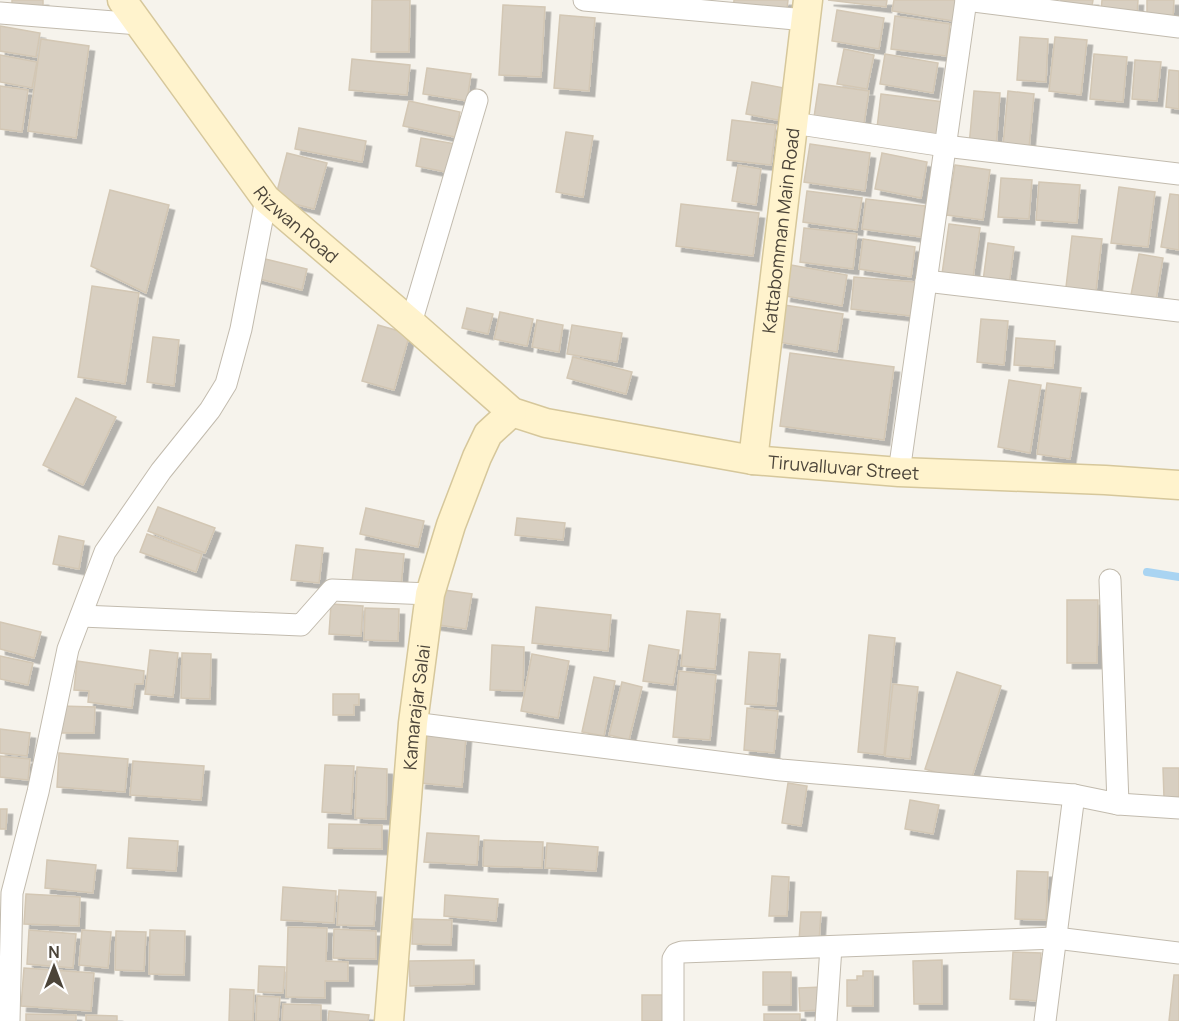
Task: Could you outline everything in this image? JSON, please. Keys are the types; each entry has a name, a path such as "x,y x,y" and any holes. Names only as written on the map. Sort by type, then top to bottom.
{"street":[{"name":"Rizwan Road","path":"122,0 266,199 512,412"},
{"path":"584,0 807,10"},
{"path":"899,472 966,0 1179,27"},
{"name":"Kattabomman Main Road","path":"753,460 807,10"},
{"path":"0,13 139,24"},
{"path":"411,323 477,100"},
{"path":"793,123 945,146 1179,174"},
{"path":"9,1021 12,892 38,792 68,649 105,552 161,471 210,411 226,384 241,329 266,199"},
{"path":"926,281 1179,311"},
{"name":"Tiruvalluvar Street","path":"512,412 546,423 753,460 899,472 1179,485"},
{"name":"Kamarajar Salai","path":"389,1021 413,723 430,594 451,525 477,457 488,434 512,412"},
{"path":"1110,580 1118,804"},
{"path":"81,616 301,625 332,590 430,594"},
{"path":"413,723 781,770 1074,795 1118,804 1179,808"},
{"path":"1046,1021 1074,795"},
{"path":"674,1021 673,959 676,954 682,952 1056,938 1179,953"},
{"path":"826,1021 831,947"}],"building":[{"path":"12,0 43,0 43,11 12,12"},
{"path":"372,0 410,0 409,52 371,52"},
{"path":"734,0 788,0 786,16 733,12"},
{"path":"828,0 887,0 886,7"},
{"path":"894,0 957,0 953,21 892,11"},
{"path":"1061,0 1093,0 1091,12 1060,9"},
{"path":"1102,0 1138,0 1137,16 1101,13"},
{"path":"1147,0 1174,0 1173,18 1147,17"},
{"path":"503,5 545,7 541,77 499,75"},
{"path":"837,10 884,18 879,49 832,41"},
{"path":"560,15 595,18 589,91 554,88"},
{"path":"895,16 950,24 946,56 891,49"},
{"path":"0,26 40,33 36,57 0,51"},
{"path":"1020,37 1048,39 1046,82 1017,80"},
{"path":"1055,37 1087,40 1081,95 1049,91"},
{"path":"41,39 89,46 76,138 28,131"},
{"path":"844,49 874,55 867,89 837,84"},
{"path":"885,54 938,63 933,93 880,84"},
{"path":"1094,54 1127,57 1123,102 1090,99"},
{"path":"0,55 37,62 32,88 0,82"},
{"path":"352,59 410,65 407,95 349,90"},
{"path":"1135,60 1161,62 1157,101 1132,99"},
{"path":"427,68 471,74 467,101 423,94"},
{"path":"1169,70 1179,71 1179,109 1166,107"},
{"path":"752,82 784,88 778,120 746,114"},
{"path":"819,84 869,91 864,124 814,117"},
{"path":"0,86 28,90 22,132 0,129"},
{"path":"974,91 1000,93 996,149 969,146"},
{"path":"1008,91 1034,94 1029,148 1003,145"},
{"path":"881,94 944,102 940,136 877,128"},
{"path":"409,101 460,112 455,137 403,126"},
{"path":"732,120 776,125 771,165 727,160"},
{"path":"299,128 366,141 362,162 295,149"},
{"path":"566,132 593,136 583,197 556,192"},
{"path":"421,138 456,144 451,173 416,166"},
{"path":"810,144 870,153 865,191 804,182"},
{"path":"287,153 327,163 314,209 275,199"},
{"path":"882,153 927,162 921,198 875,189"},
{"path":"738,165 761,169 756,205 732,201"},
{"path":"955,165 990,170 983,220 947,215"},
{"path":"1001,178 1032,180 1029,219 998,217"},
{"path":"1039,182 1080,185 1077,223 1036,220"},
{"path":"1119,187 1155,192 1148,247 1111,243"},
{"path":"110,190 169,205 146,293 91,266"},
{"path":"807,191 862,198 857,230 803,222"},
{"path":"1170,194 1179,195 1179,250 1161,247"},
{"path":"866,199 925,206 921,237 862,229"},
{"path":"681,204 759,213 753,256 676,246"},
{"path":"949,224 980,228 973,278 942,274"},
{"path":"804,228 857,234 853,269 800,262"},
{"path":"1072,236 1102,239 1096,291 1066,287"},
{"path":"863,239 915,247 911,277 859,269"},
{"path":"988,243 1014,247 1009,285 983,281"},
{"path":"1139,254 1163,258 1156,300 1131,295"},
{"path":"257,257 307,269 302,290 252,277"},
{"path":"791,265 847,275 842,306 785,296"},
{"path":"854,277 915,282 911,316 851,309"},
{"path":"92,286 139,293 125,384 78,377"},
{"path":"784,305 843,314 837,352 778,342"},
{"path":"467,308 493,314 488,334 462,328"},
{"path":"500,312 533,319 527,346 494,339"},
{"path":"981,319 1008,321 1004,365 977,362"},
{"path":"537,320 563,325 559,352 532,347"},
{"path":"378,325 399,331 408,340 394,390 362,381"},
{"path":"572,325 622,333 617,362 567,354"},
{"path":"153,337 179,340 174,386 147,382"},
{"path":"1016,338 1055,341 1053,368 1014,365"},
{"path":"790,353 894,367 884,440 780,426"},
{"path":"573,357 632,372 626,394 567,378"},
{"path":"1009,380 1041,385 1030,453 998,447"},
{"path":"1047,383 1081,388 1070,459 1037,454"},
{"path":"76,398 116,417 83,485 43,465"},
{"path":"158,507 215,528 205,553 148,531"},
{"path":"366,508 424,521 418,547 360,534"},
{"path":"517,518 565,523 563,540 515,535"},
{"path":"147,534 202,554 196,572 140,552"},
{"path":"59,536 84,541 79,569 53,564"},
{"path":"296,545 323,548 319,583 291,580"},
{"path":"356,549 404,554 401,587 352,582"},
{"path":"437,589 472,594 466,629 432,624"},
{"path":"1067,600 1098,600 1097,663 1067,663"},
{"path":"331,604 363,606 361,636 329,634"},
{"path":"536,607 611,615 608,651 532,643"},
{"path":"365,608 399,609 398,641 364,640"},
{"path":"687,611 720,614 715,669 681,666"},
{"path":"0,622 41,632 34,658 0,649"},
{"path":"869,635 895,638 884,755 858,752"},
{"path":"492,645 524,647 523,691 490,690"},
{"path":"649,645 679,650 673,685 643,681"},
{"path":"150,650 178,653 173,697 145,694"},
{"path":"749,652 780,654 776,706 745,704"},
{"path":"182,653 211,654 210,699 181,698"},
{"path":"532,654 569,661 558,718 521,711"},
{"path":"0,656 33,663 28,685 0,679"},
{"path":"77,661 144,671 143,684 135,684 132,708 88,702 89,691 74,690"},
{"path":"679,671 716,675 710,740 673,737"},
{"path":"957,672 1001,686 970,783 925,769"},
{"path":"594,677 615,681 604,736 582,732"},
{"path":"622,682 642,687 629,740 609,735"},
{"path":"893,684 918,687 910,759 885,756"},
{"path":"333,694 359,694 359,705 354,705 354,715 333,715"},
{"path":"61,706 95,707 94,733 61,733"},
{"path":"747,708 778,711 774,753 744,750"},
{"path":"0,729 30,733 27,756 0,753"},
{"path":"424,733 466,736 462,787 420,783"},
{"path":"59,753 128,759 125,792 57,787"},
{"path":"0,756 30,759 28,780 0,777"},
{"path":"133,761 204,766 201,800 130,795"},
{"path":"325,765 354,766 351,814 322,812"},
{"path":"357,767 387,769 386,819 355,818"},
{"path":"1163,768 1179,768 1179,797 1164,798"},
{"path":"788,783 807,786 801,826 782,823"},
{"path":"910,800 939,805 933,834 905,829"},
{"path":"0,809 7,809 6,829 0,829"},
{"path":"329,824 382,825 382,849 328,848"},
{"path":"427,833 479,836 477,865 424,862"},
{"path":"129,838 178,841 176,871 127,868"},
{"path":"484,840 543,842 542,868 483,866"},
{"path":"547,843 598,847 596,871 545,868"},
{"path":"47,860 96,865 93,893 45,888"},
{"path":"1017,871 1048,872 1046,920 1015,919"},
{"path":"772,876 789,877 787,916 769,916"},
{"path":"283,887 336,891 334,923 281,920"},
{"path":"339,890 376,892 374,926 337,925"},
{"path":"26,894 80,897 79,926 24,924"},
{"path":"445,895 498,899 496,921 444,916"},
{"path":"801,912 821,912 819,942 799,941"},
{"path":"413,919 452,920 451,945 412,944"},
{"path":"288,927 327,928 326,961 348,962 348,981 325,981 325,998 286,997"},
{"path":"334,929 376,931 376,959 333,958"},
{"path":"29,930 76,934 73,968 27,964"},
{"path":"82,930 111,932 108,968 79,965"},
{"path":"150,930 185,931 184,975 149,974"},
{"path":"116,931 146,932 144,971 115,970"},
{"path":"1013,952 1041,953 1039,1001 1010,999"},
{"path":"474,960 474,984 410,986 409,961"},
{"path":"942,960 942,1004 914,1004 913,961"},
{"path":"259,966 285,967 283,993 258,992"},
{"path":"24,968 94,973 91,1011 21,1006"},
{"path":"863,971 873,971 873,1006 847,1006 847,980 857,980 857,976 863,976"},
{"path":"763,972 791,972 791,1005 763,1005"},
{"path":"1174,975 1179,975 1179,1021 1169,1021"},
{"path":"822,987 823,1010 800,1011 799,988"},
{"path":"230,989 254,990 253,1021 229,1021"},
{"path":"642,995 663,995 664,1021 642,1021"},
{"path":"257,996 280,997 278,1021 256,1021"},
{"path":"283,1004 321,1005 321,1021 282,1021"},
{"path":"329,1011 369,1015 368,1021 328,1021"},
{"path":"26,1014 76,1015 76,1021 26,1021"},
{"path":"764,1014 800,1014 800,1021 764,1021"},
{"path":"86,1015 117,1016 117,1021 86,1021"}],"waterway":[{"path":"1147,572 1179,577"}]}
